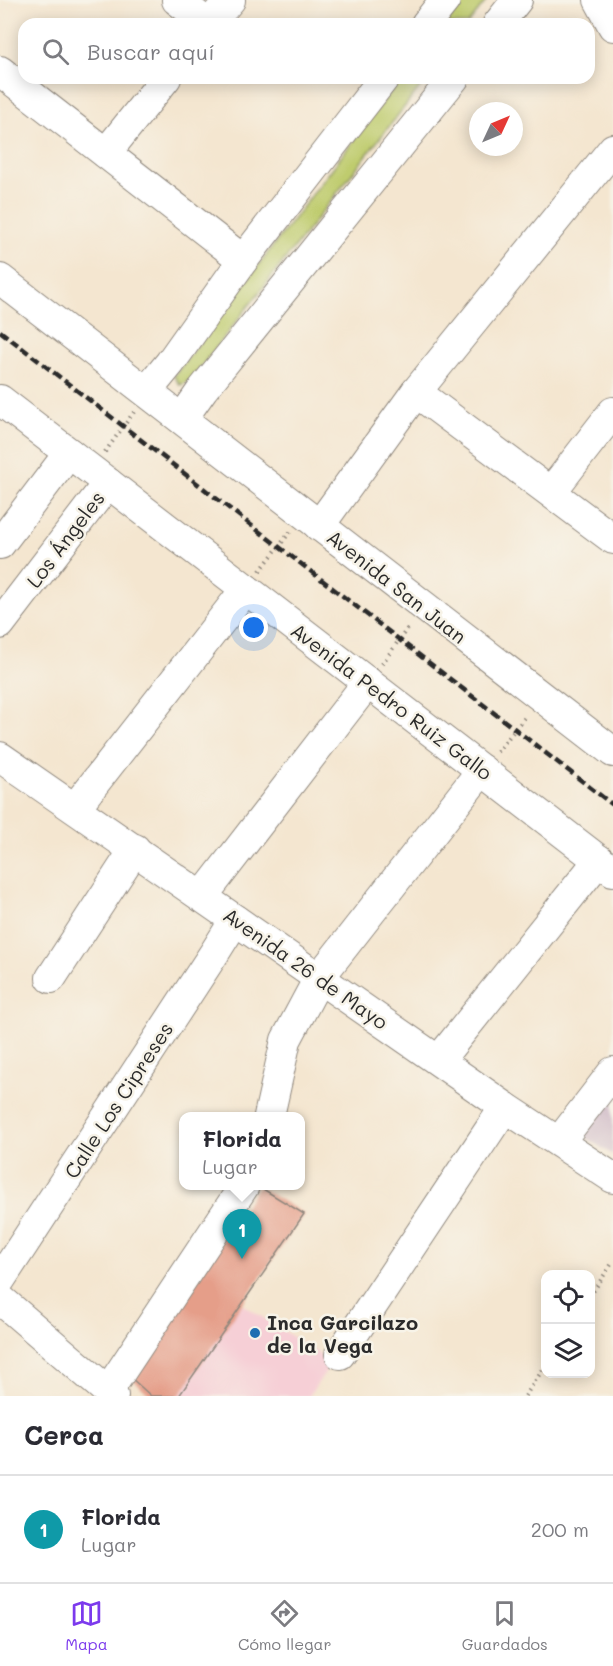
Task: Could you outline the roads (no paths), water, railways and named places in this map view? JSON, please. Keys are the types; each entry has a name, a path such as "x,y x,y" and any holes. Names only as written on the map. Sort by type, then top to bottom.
{"street":[{"path":"177,0 200,18"},
{"path":"214,18 230,0"},
{"path":"431,18 445,0"},
{"path":"503,18 517,0"},
{"path":"599,0 613,26"},
{"path":"0,70 243,260"},
{"path":"106,153 161,84"},
{"path":"147,391 170,363 243,260 379,84"},
{"path":"182,419 203,389 449,84"},
{"path":"311,520 613,149"},
{"name":"Avenida San Juan","path":"0,279 613,752"},
{"path":"416,392 613,539"},
{"name":"Avenida Pedro Ruiz Gallo","path":"0,400 606,865"},
{"path":"550,492 613,412"},
{"path":"0,544 89,468"},
{"name":"Los Ángeles","path":"0,624 89,468"},
{"path":"75,808 246,589"},
{"path":"202,897 368,682"},
{"name":"Avenida 26 de Mayo","path":"0,756 505,1107 613,1178"},
{"path":"270,1112 286,1040 320,978 482,770"},
{"path":"51,978 135,849"},
{"path":"439,1060 606,865"},
{"name":"Calle Los Cipreses","path":"0,1280 235,920"},
{"path":"559,1142 613,1072"},
{"path":"340,1354 505,1107"},
{"path":"0,1299 110,1394 241,1190"}],"railway":[{"path":"0,331 613,805"}],"place":[{"name":"Florida","path":"242,1259"},
{"name":"Inca Garcilazo de la Vega","path":"255,1333"}]}
